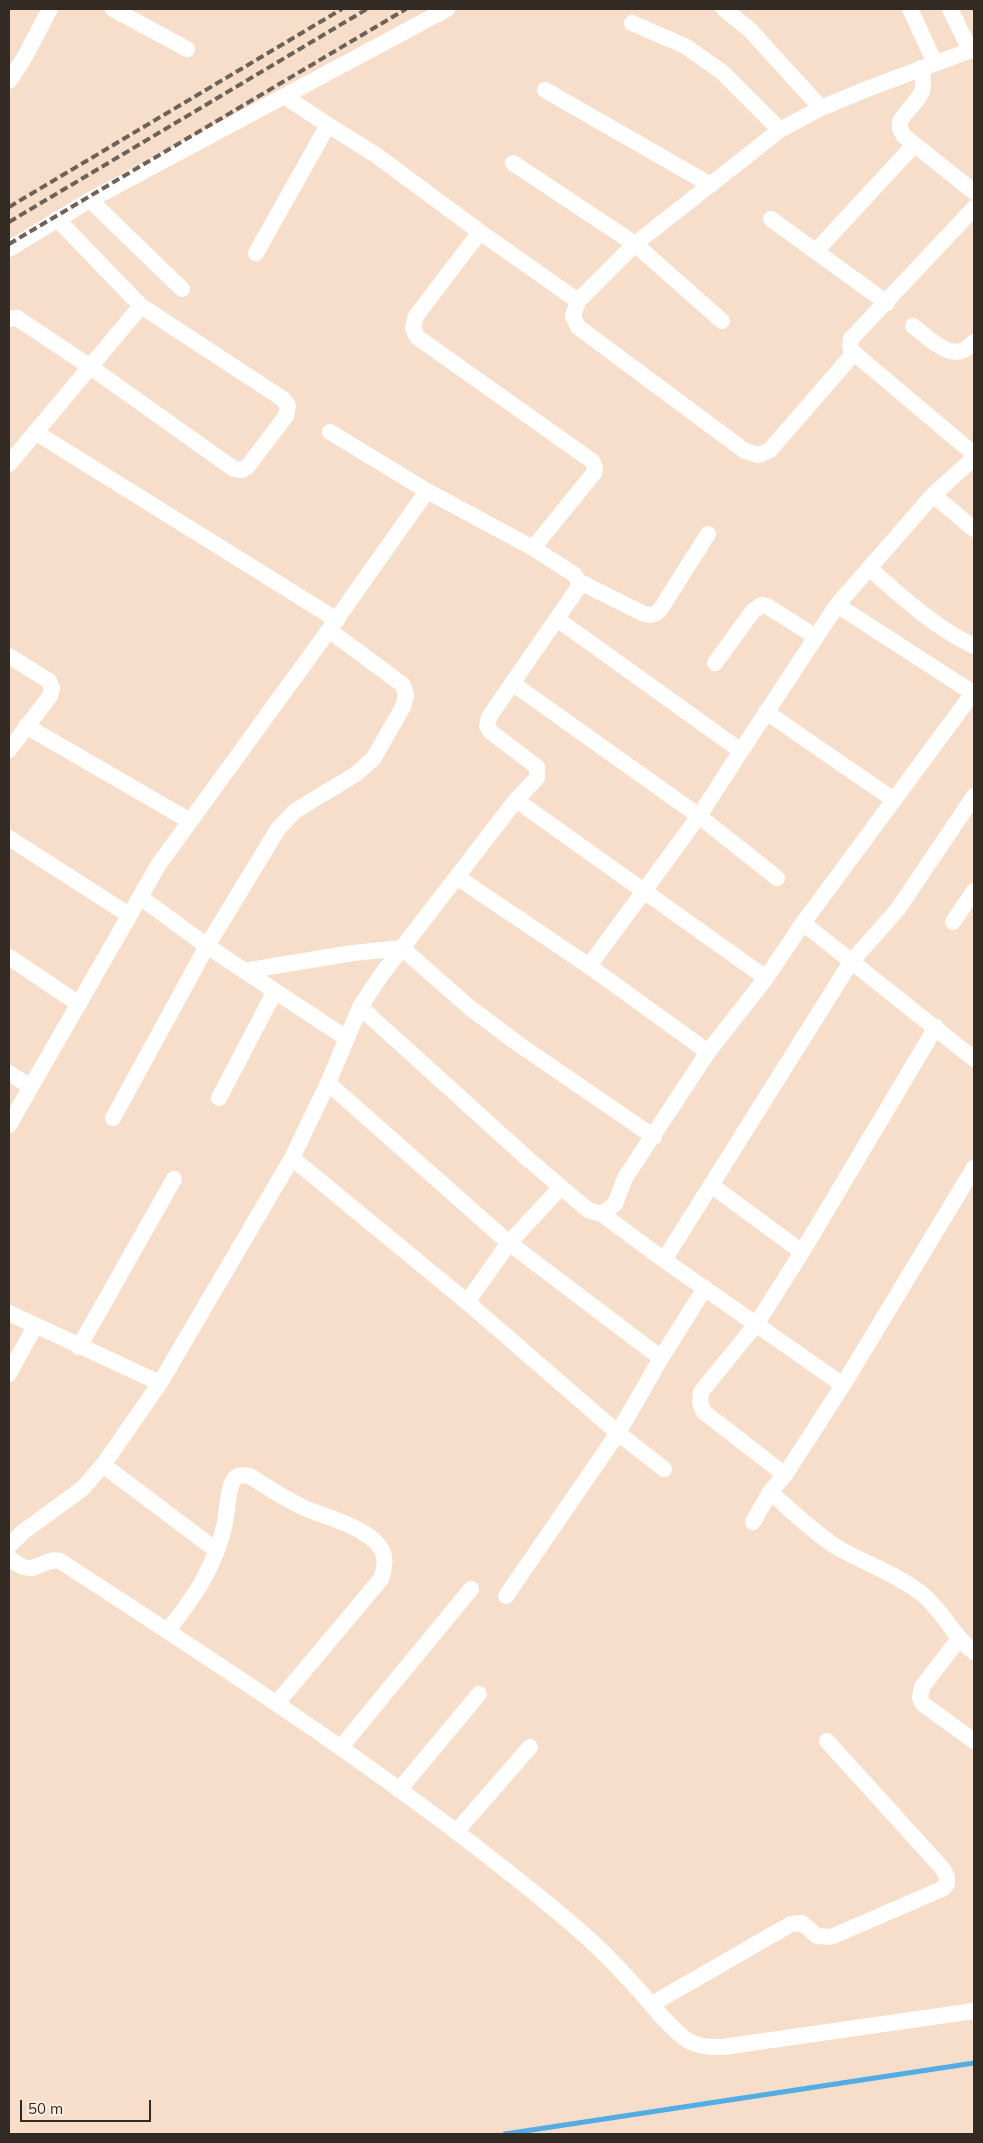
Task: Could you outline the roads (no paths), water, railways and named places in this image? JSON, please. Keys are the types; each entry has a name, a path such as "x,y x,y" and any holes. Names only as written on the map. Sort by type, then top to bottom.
{"street":[{"path":"9,81 16,58 50,9"},
{"path":"113,9 187,49"},
{"path":"9,249 90,200 447,9"},
{"path":"724,9 750,30 822,108"},
{"path":"910,9 928,65 923,92 900,121 900,129 904,136 914,145 974,192"},
{"path":"854,353 770,450 759,456 745,451 578,327 573,316 578,302 635,244 780,130 822,108 928,65 972,50 950,9"},
{"path":"632,23 684,46 722,72 780,130"},
{"path":"545,90 709,184"},
{"path":"284,96 376,155 578,302"},
{"path":"256,253 328,125"},
{"path":"816,251 914,145"},
{"path":"513,163 635,244 722,321"},
{"path":"90,200 182,289"},
{"path":"974,208 887,303 851,339 850,347 854,353 974,454"},
{"path":"9,318 18,318 234,469 242,470 248,466 286,416 288,406 283,399 140,306 57,219"},
{"path":"771,219 887,303"},
{"path":"480,232 416,316 413,328 417,337 592,461 595,466 594,473 533,548"},
{"path":"9,464 140,306"},
{"path":"913,326 948,351 956,353 964,351 974,342"},
{"path":"35,432 333,625 403,685 406,695 403,707 373,760 356,774 295,811 278,829 206,946 113,1118"},
{"path":"9,1546 23,1532 82,1488 103,1465 160,1383 292,1158 328,1083 360,1007 402,948 516,800 537,778 537,768 491,732 487,726 488,716 578,588 575,574 533,548 427,491 330,432"},
{"path":"589,966 699,816 836,605 933,495 974,458"},
{"path":"9,1125 159,864 333,625 427,491"},
{"path":"933,495 974,529"},
{"path":"578,581 648,616 655,615 708,534"},
{"path":"869,568 918,611 974,646"},
{"path":"715,663 754,611 762,605 816,636"},
{"path":"602,1214 615,1204 626,1178 708,1052 766,978 803,923 974,693 836,605"},
{"path":"557,619 741,751"},
{"path":"9,656 49,681 52,688 50,696 9,750"},
{"path":"512,683 699,816 778,878"},
{"path":"766,712 894,800"},
{"path":"26,726 190,821"},
{"path":"664,1260 851,962 898,909 974,796"},
{"path":"516,800 766,978"},
{"path":"9,838 129,915"},
{"path":"457,877 589,966 708,1052"},
{"path":"953,922 974,890"},
{"path":"140,896 206,946 346,1038"},
{"path":"803,923 974,1059"},
{"path":"244,971 353,953 402,948 469,1007 654,1137"},
{"path":"9,957 79,1004"},
{"path":"219,1098 275,991"},
{"path":"360,1007 588,1210 602,1214 664,1260 844,1385"},
{"path":"785,1476 704,1412 700,1403 701,1392 757,1324 936,1028"},
{"path":"9,1073 31,1087"},
{"path":"328,1083 509,1244 661,1358"},
{"path":"292,1158 466,1302 618,1433 664,1468"},
{"path":"753,1522 770,1492 785,1476 844,1385 974,1168"},
{"path":"79,1347 174,1179"},
{"path":"711,1185 802,1252"},
{"path":"466,1302 509,1244 561,1187"},
{"path":"506,1596 618,1433 704,1288"},
{"path":"9,1313 160,1383"},
{"path":"9,1374 35,1326"},
{"path":"103,1465 216,1550"},
{"path":"168,1631 191,1602 205,1580 224,1526 232,1483 236,1477 242,1475 250,1476 306,1509 356,1528 375,1542 384,1555 385,1566 381,1579 278,1703"},
{"path":"770,1492 833,1545 909,1584 926,1597 939,1611 959,1639 974,1652"},
{"path":"9,1558 24,1567 31,1568 47,1560 60,1561 341,1746 560,1913 599,1948 672,2027 689,2041 705,2047 723,2047 974,2011"},
{"path":"341,1746 471,1589"},
{"path":"959,1639 922,1687 920,1698 922,1704 974,1741"},
{"path":"399,1790 479,1694"},
{"path":"652,2004 791,1924 802,1923 817,1936 831,1937 942,1890 947,1884 947,1877 943,1869 827,1741"},
{"path":"456,1832 530,1746"}],"waterway":[{"path":"505,2134 974,2063"}],"railway":[{"path":"9,207 342,9"},
{"path":"9,222 367,9"},
{"path":"9,244 406,9"}]}
